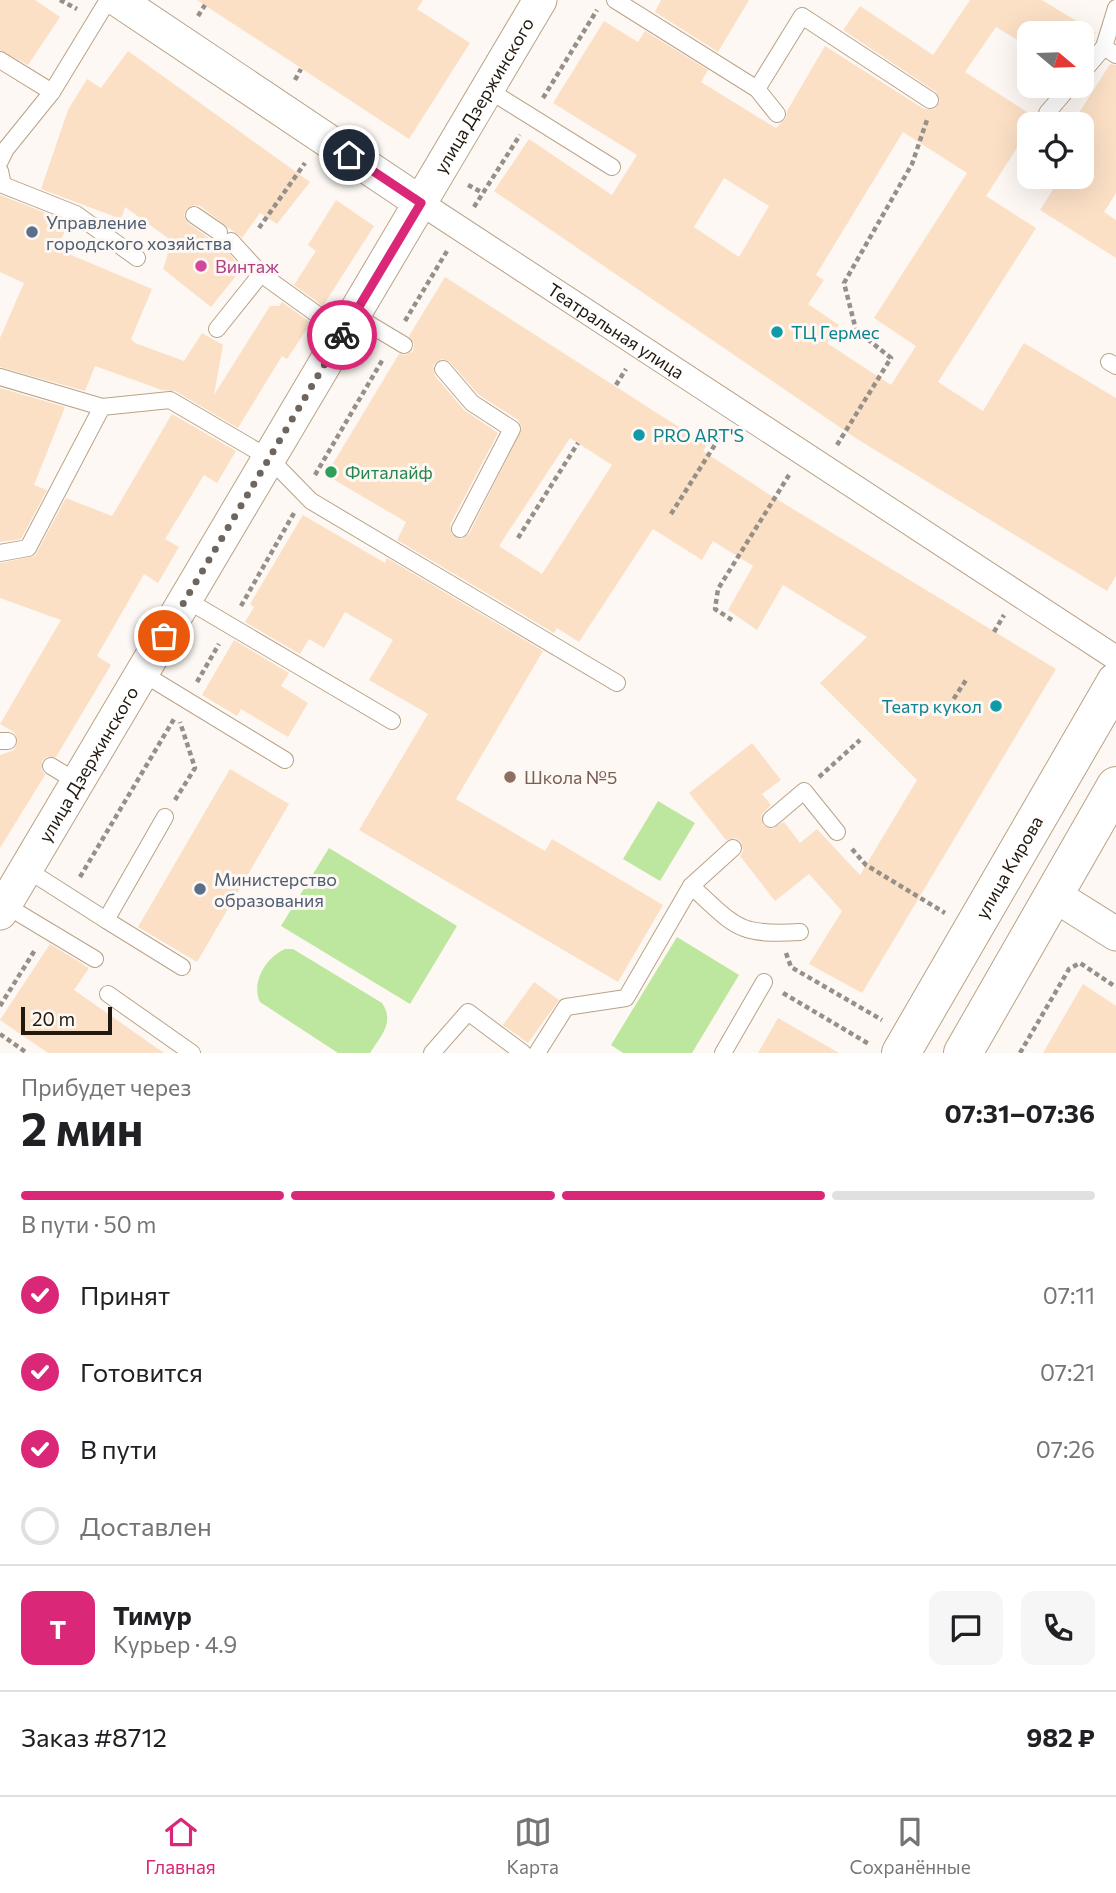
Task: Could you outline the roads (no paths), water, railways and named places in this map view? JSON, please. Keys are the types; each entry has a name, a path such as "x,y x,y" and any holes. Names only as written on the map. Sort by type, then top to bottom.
{"main road":[{"name":"улица Кирова","path":"885,1039 1116,682"},
{"path":"963,1053 1116,786"}],"street":[{"name":"Театральная улица","path":"118,0 421,203 1116,658"},
{"name":"улица Дзержинского","path":"3,909 26,869 64,774 142,673 540,0"},
{"path":"1054,895 1116,934"}],"lane":[{"path":"2,153 52,92 108,0"},
{"path":"615,0 757,89 777,114"},
{"path":"1094,64 1110,51 1116,8"},
{"path":"757,89 802,16 930,100"},
{"path":"0,60 52,92"},
{"path":"487,89 612,167"},
{"path":"1048,112 1060,98"},
{"path":"0,171 3,185 76,214 137,258"},
{"path":"194,215 225,237 261,274 349,324 404,345"},
{"path":"217,329 261,274"},
{"path":"443,369 472,403 512,429 460,529"},
{"path":"0,377 102,407 170,400 269,458 311,501 617,683"},
{"path":"0,553 28,548 102,407"},
{"path":"185,599 391,721"},
{"path":"142,673 285,760"},
{"path":"771,818 804,791 837,832"},
{"path":"106,920 165,817"},
{"path":"537,1053 566,1007 626,998 691,886 733,848"},
{"path":"26,869 182,967"},
{"path":"691,886 743,930 762,934 800,932"},
{"path":"3,909 95,959"},
{"path":"723,1053 764,982"},
{"path":"107,994 192,1053"},
{"path":"432,1053 468,1012 523,1053"}],"place":[{"name":"Управление городского хозяйства","path":"32,232"},
{"name":"Винтаж","path":"201,266"},
{"name":"ТЦ Гермес","path":"777,332"},
{"name":"PRO ART'S","path":"639,435"},
{"name":"Фиталайф","path":"331,472"},
{"name":"Театр кукол","path":"996,706"},
{"name":"Школа №5","path":"510,777"},
{"name":"Министерство образования","path":"200,889"}]}
